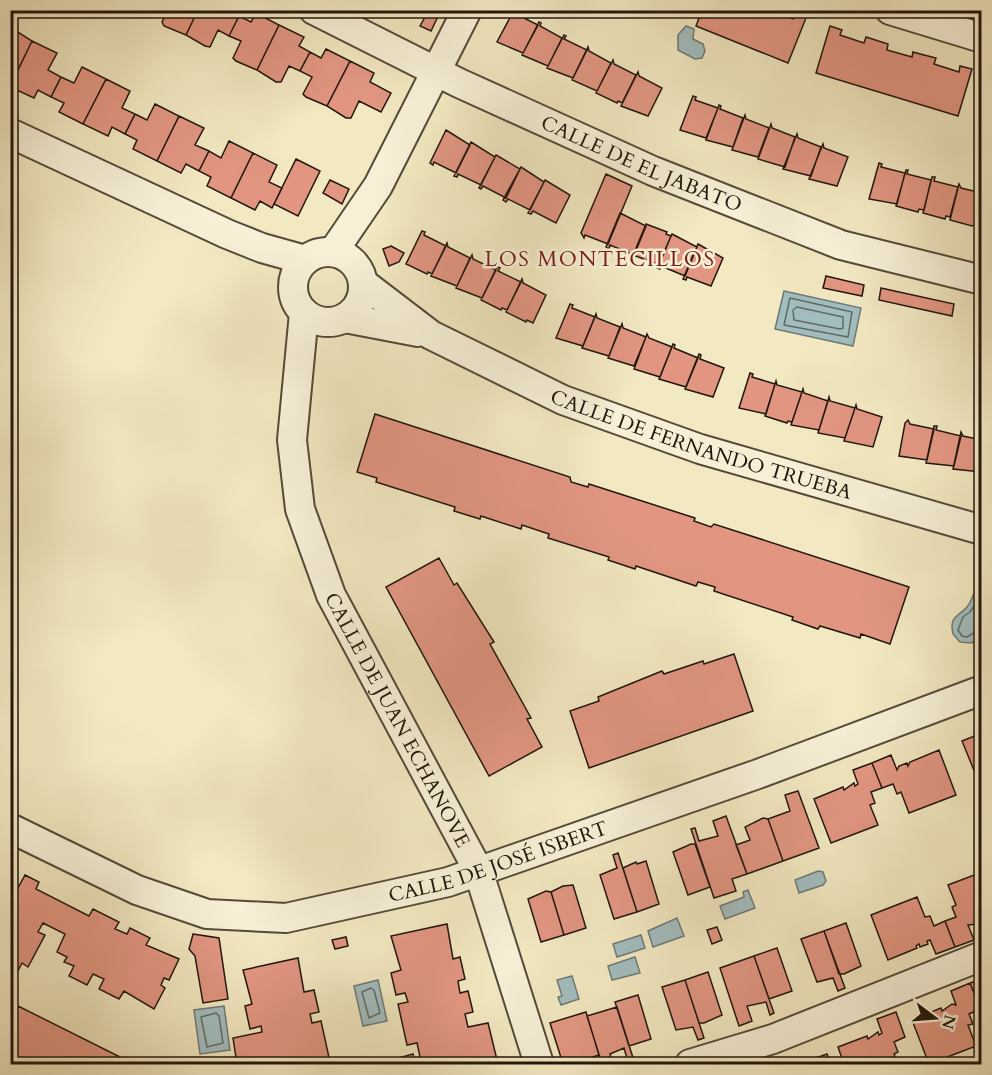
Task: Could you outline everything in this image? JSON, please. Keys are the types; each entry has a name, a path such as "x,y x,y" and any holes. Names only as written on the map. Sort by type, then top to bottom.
{"street":[{"name":"CALLE DE EL JABATO","path":"314,10 436,72 652,171 841,245 981,280"},
{"path":"333,252 378,186 467,10"},
{"path":"890,10 981,38"},
{"path":"10,133 227,234 262,248 305,260"},
{"path":"299,370 342,319 360,303 367,229 378,186"},
{"path":"342,319 314,319 304,313 293,292 298,269 305,260 323,252 333,252 344,255 362,278"},
{"name":"CALLE DE FERNANDO TRUEBA","path":"362,278 431,335 563,400 700,449 981,530"},
{"name":"CALLE DE JUAN ECHANOVE","path":"304,313 292,440 300,509 331,595 478,870 539,1065"},
{"name":"CALLE DE FERNANDO TRUEBA","path":"342,319 431,335"},
{"name":"CALLE DE JOSÉ ISBERT","path":"10,828 136,890 207,914 286,918 448,882 758,774 981,690"},
{"path":"690,1065 773,1039 981,956"}],"water":[{"path":"686,26 694,29 693,39 703,44 705,51 702,58 695,59 678,50 678,35"},
{"path":"784,291 861,308 853,346 775,329"},
{"path":"981,587 981,632 972,643 960,642 953,634 953,620 967,607 975,592"},
{"path":"818,871 823,872 826,881 823,885 799,893 795,880"},
{"path":"748,890 755,908 725,919 720,906 744,897 743,892"},
{"path":"677,918 684,936 653,947 648,931"},
{"path":"641,935 645,948 617,957 613,944"},
{"path":"635,957 640,973 612,980 608,966"},
{"path":"572,976 579,999 561,1005 558,997 562,996 557,980"},
{"path":"378,980 387,1021 363,1026 354,986"},
{"path":"224,1006 230,1050 200,1054 194,1010"}],"building":[{"path":"168,10 198,10 186,35 164,26 162,22"},
{"path":"198,10 229,10 239,16 229,36 218,30 210,47 186,35"},
{"path":"412,10 441,10 431,31 420,26 425,17"},
{"path":"514,10 517,11 516,14 538,25 523,53 497,42"},
{"path":"702,10 772,10 793,19 795,13 806,18 788,63 696,26"},
{"path":"256,13 279,25 257,70 233,58 241,41 229,36 239,16 251,22"},
{"path":"539,22 540,26 562,38 548,66 522,55"},
{"path":"279,25 304,37 299,46 310,52 300,71 289,66 281,82 276,82 257,70"},
{"path":"830,26 842,30 840,35 864,43 866,37 888,44 887,50 912,57 913,52 936,58 934,64 959,72 960,66 972,69 958,116 816,73"},
{"path":"13,29 32,41 10,86 10,30"},
{"path":"564,35 566,36 564,39 587,50 573,78 547,68"},
{"path":"32,41 57,53 48,70 61,77 51,97 38,90 34,98 10,87"},
{"path":"588,47 589,51 611,63 597,91 572,80"},
{"path":"326,49 350,61 327,106 303,94 312,77 300,71 310,52 321,58"},
{"path":"613,60 614,64 636,75 622,103 596,93"},
{"path":"350,61 374,73 370,82 391,93 381,112 359,101 351,118 346,118 327,106"},
{"path":"82,67 106,79 83,124 59,112 64,103 51,97 61,77 74,83"},
{"path":"638,72 639,76 662,88 648,116 621,106"},
{"path":"106,79 130,91 122,108 135,114 125,134 112,127 108,136 83,124"},
{"path":"693,96 696,97 695,100 718,108 706,138 680,130"},
{"path":"155,104 179,116 157,161 133,149 137,140 125,134 135,114 147,120"},
{"path":"719,105 720,109 743,118 733,147 706,140"},
{"path":"745,115 746,119 769,128 758,157 732,150"},
{"path":"179,116 204,128 195,145 209,151 199,171 186,164 181,173 157,161"},
{"path":"771,124 772,128 795,137 785,167 758,159"},
{"path":"446,130 470,145 456,173 434,162 433,165 430,163"},
{"path":"797,134 798,138 821,147 811,176 783,169"},
{"path":"229,141 253,153 231,198 207,186 211,177 199,171 209,151 221,158"},
{"path":"471,142 495,157 481,185 458,174 457,177 454,176"},
{"path":"823,144 824,148 848,157 837,186 809,179"},
{"path":"253,153 277,165 269,182 282,188 272,208 260,201 255,210 231,198"},
{"path":"496,155 520,169 506,198 483,186 479,188"},
{"path":"296,159 320,171 298,216 274,204"},
{"path":"879,163 882,164 881,167 905,173 897,204 869,199"},
{"path":"521,167 544,182 530,210 508,199 506,202 503,200"},
{"path":"906,170 908,170 907,174 931,180 924,210 919,209 918,212 896,206"},
{"path":"606,174 632,186 608,244 585,235 584,238 581,233"},
{"path":"932,177 935,177 934,181 958,187 950,217 946,216 945,219 923,213"},
{"path":"330,180 349,189 342,204 323,193"},
{"path":"545,180 570,195 556,223 533,211 531,214 528,213"},
{"path":"959,184 961,188 982,193 982,202 978,201 978,204 982,205 982,208 977,224 972,226 950,220"},
{"path":"620,213 646,226 634,255 610,245 609,249 606,247"},
{"path":"646,224 667,232 666,234 671,236 659,265 636,256 632,258"},
{"path":"422,231 425,232 424,235 446,246 432,274 406,264"},
{"path":"672,234 697,247 685,276 661,266 660,269 657,268"},
{"path":"447,243 448,247 470,258 457,286 431,276"},
{"path":"698,244 723,258 711,286 687,277 686,280 683,279"},
{"path":"391,246 404,253 399,262 389,266 383,249"},
{"path":"472,255 473,259 496,270 482,298 456,288"},
{"path":"497,267 500,268 498,271 521,282 507,310 502,308 501,310 481,300"},
{"path":"826,276 864,285 862,296 823,288"},
{"path":"522,279 523,283 546,295 533,323 506,312"},
{"path":"881,288 954,304 952,316 879,300"},
{"path":"570,304 573,305 572,308 595,317 583,346 556,338"},
{"path":"596,314 597,318 620,327 609,356 582,348"},
{"path":"622,324 623,328 646,337 634,366 608,358"},
{"path":"647,334 649,338 672,347 660,377 634,369"},
{"path":"673,344 674,348 698,358 686,387 659,379"},
{"path":"699,354 700,359 724,368 713,397 685,389"},
{"path":"750,373 753,374 752,377 775,384 766,414 739,408"},
{"path":"776,381 777,385 802,392 792,422 787,423 765,416"},
{"path":"803,389 804,393 828,401 819,430 791,425"},
{"path":"829,397 830,401 855,408 845,438 818,433"},
{"path":"856,405 857,409 882,417 873,447 844,441"},
{"path":"375,414 570,477 571,482 588,487 589,484 695,518 694,521 711,527 714,524 909,587 890,644 861,634 860,638 820,626 818,629 792,620 793,617 714,591 715,587 698,582 696,586 636,566 635,569 608,560 609,557 548,538 549,534 522,525 521,529 481,516 480,519 454,511 455,507 376,482 377,478 357,472"},
{"path":"908,420 910,424 934,429 927,460 899,456 905,423"},
{"path":"934,426 937,426 936,430 961,436 954,466 926,463"},
{"path":"961,432 963,436 982,440 981,472 953,469"},
{"path":"439,558 454,585 457,583 494,642 490,644 531,718 527,719 542,747 489,776 386,587"},
{"path":"734,654 753,711 589,768 570,711 599,701 598,697 662,671 664,674"},
{"path":"982,733 982,784 980,785 962,741"},
{"path":"939,750 956,795 909,813 901,792 897,794 893,784 882,788 872,763 891,755 897,770 899,766 907,763 908,766 910,762"},
{"path":"872,763 882,788 871,792 875,803 870,805 878,825 831,843 814,799 843,787 844,790 854,783 855,786 858,784 853,770"},
{"path":"798,791 819,848 783,861 768,819 790,811 785,795"},
{"path":"726,816 747,874 732,879 736,891 714,898 691,829 695,828 699,841 718,836 713,821"},
{"path":"763,818 768,819 783,861 747,874 736,845 750,840 745,827"},
{"path":"695,844 710,887 688,895 673,852"},
{"path":"618,853 637,912 614,919 600,875 617,868 613,855"},
{"path":"646,861 659,904 637,912 623,868 636,862 637,864"},
{"path":"982,872 982,920 980,924 968,925 974,940 955,947 945,921 956,917 952,907 956,905 948,885"},
{"path":"25,875 39,882 36,889 89,916 93,909 119,922 115,929 127,934 130,928 150,938 146,945 179,959 169,980 164,978 161,985 165,988 154,1009 124,991 119,999 99,989 104,979 93,974 87,985 69,976 74,966 64,962 67,957 57,952 65,934 43,923 38,932 45,935 28,967 22,963 10,986 10,896 13,897"},
{"path":"573,885 586,928 564,935 551,892 563,886"},
{"path":"546,891 551,892 564,935 541,942 528,899"},
{"path":"917,897 925,917 930,916 934,926 945,921 955,947 936,954 930,940 927,941 928,944 920,947 919,944 917,948 888,960 871,915"},
{"path":"846,923 861,966 839,974 824,931"},
{"path":"447,924 453,959 460,957 465,979 458,981 460,993 468,991 473,1012 465,1014 468,1027 488,1023 498,1064 377,1064 413,1054 414,1058 420,1057 417,1043 407,1045 398,1004 408,1002 405,993 396,995 391,973 401,970 391,936"},
{"path":"717,927 722,940 712,944 707,930"},
{"path":"824,931 845,988 838,991 833,978 817,982 801,939"},
{"path":"193,934 219,938 228,999 203,1003 195,956 189,949"},
{"path":"346,937 348,946 335,949 332,940"},
{"path":"777,948 792,991 769,999 754,956"},
{"path":"754,956 774,1013 770,1015 766,1002 747,1006 752,1021 739,1026 720,968"},
{"path":"298,958 304,992 314,990 319,1012 310,1014 312,1023 321,1021 330,1062 321,1064 237,1064 233,1038 262,1032 261,1026 250,1029 245,1006 252,1004 243,970"},
{"path":"708,972 722,1015 699,1023 685,980"},
{"path":"982,979 982,1008 980,1009 970,983"},
{"path":"685,980 704,1038 698,1040 693,1027 676,1030 662,987"},
{"path":"970,983 980,1009 969,1014 973,1024 968,1025 976,1046 929,1064 912,1020 941,1008 942,1011 952,1004 956,1005 951,991"},
{"path":"638,995 651,1039 629,1046 615,1002"},
{"path":"18,1006 134,1064 10,1064 10,1021"},
{"path":"617,1007 634,1061 628,1062 624,1048 610,1054 613,1064 602,1064 587,1016"},
{"path":"586,1012 599,1055 577,1062 577,1064 563,1064 550,1023"},
{"path":"896,1012 905,1037 894,1042 898,1052 894,1054 898,1064 844,1064 838,1047 867,1036 868,1039 878,1032 879,1035 882,1033 877,1019"},
{"path":"827,1054 831,1064 795,1063 805,1062"}],"district":[{"name":"LOS MONTECILLOS","path":"600,259"}]}
